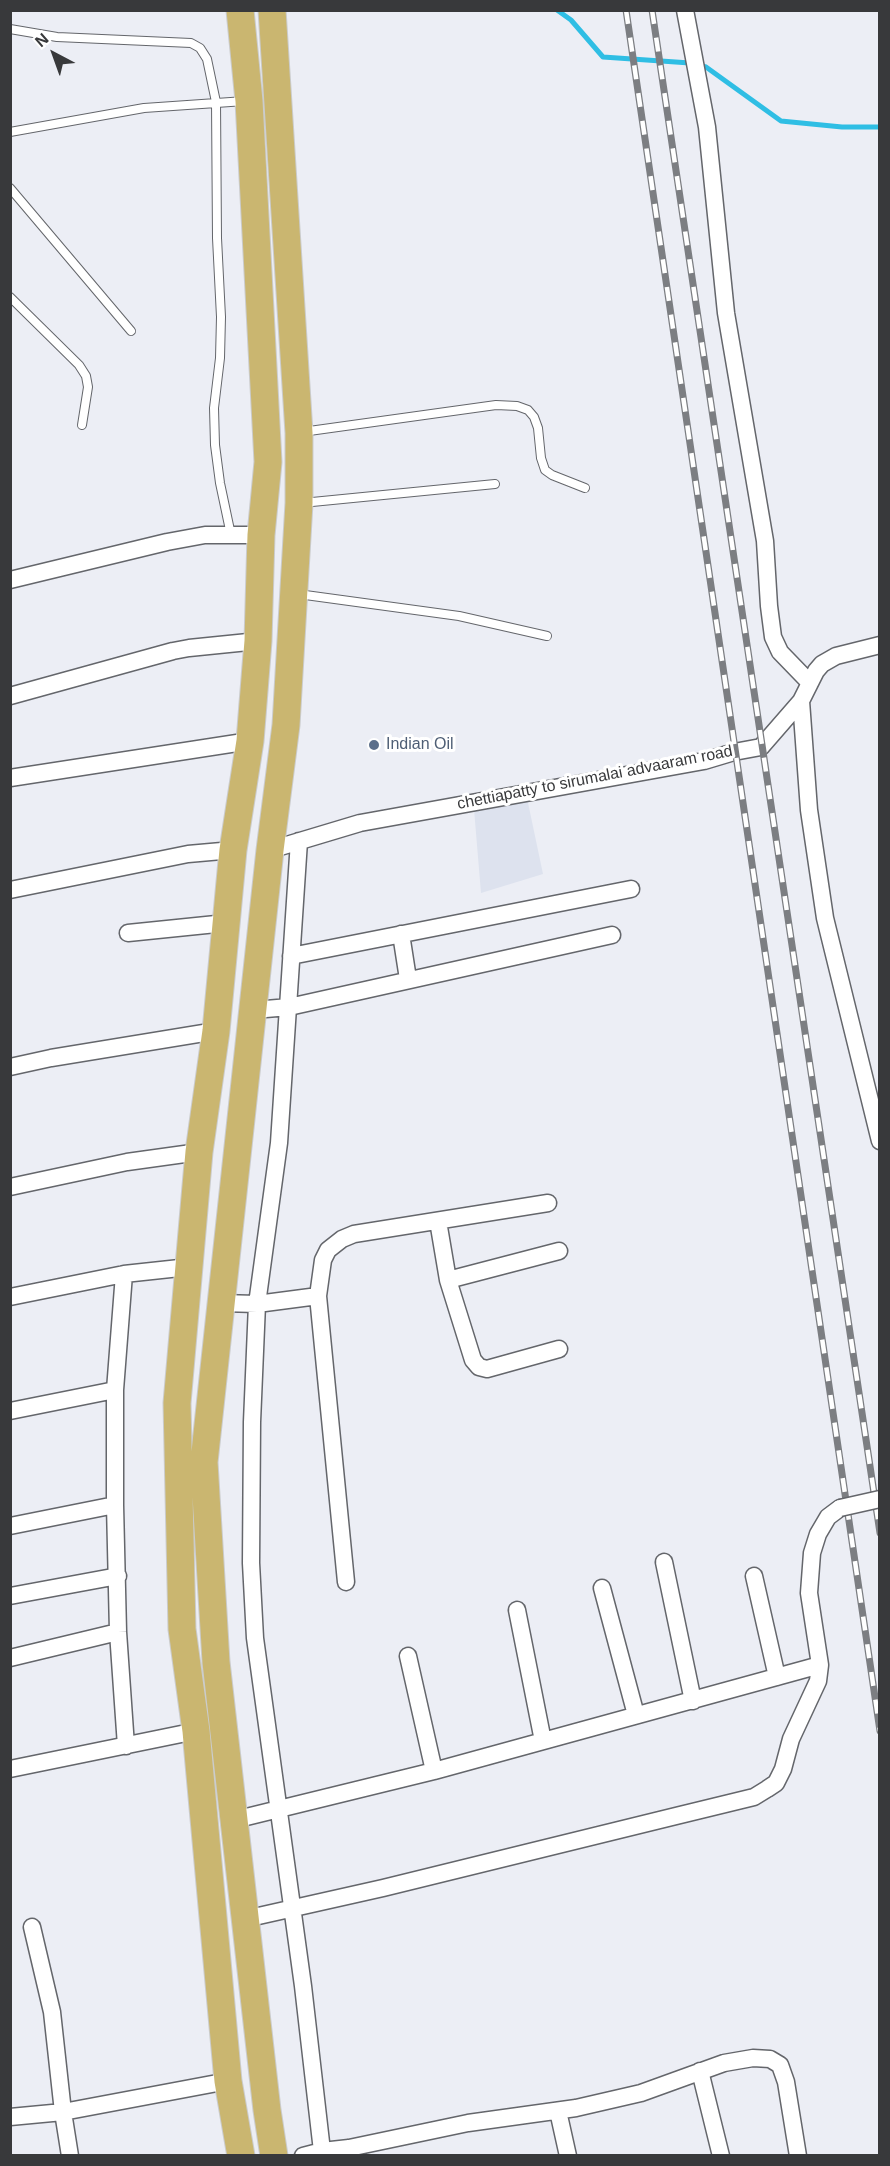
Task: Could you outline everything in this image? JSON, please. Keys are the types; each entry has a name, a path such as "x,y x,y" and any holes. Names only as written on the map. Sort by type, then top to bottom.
{"highway":[{"path":"240,10 249,101 268,462 261,535 258,641 250,741 233,850 216,1031 199,1152 177,1403 182,1629 196,1731 228,2081 241,2156"},
{"path":"272,10 299,433 299,503 286,725 270,850 204,1462 216,1662 274,2156"}],"street":[{"path":"686,10 707,127 726,313 765,541 773,637 780,652 810,683"},
{"path":"10,580 205,535 261,535"},
{"path":"10,696 173,651 258,641"},
{"name":"chettiapatty to sirumalai advaaram road","path":"270,850 360,823 704,761 761,747 801,701 816,671 828,660 879,645"},
{"path":"801,701 809,810 825,918 879,1141"},
{"path":"10,778 250,741"},
{"path":"299,841 279,1143 257,1304 252,1422 251,1563 255,1638 322,2151"},
{"path":"10,890 188,854 233,850"},
{"path":"291,956 631,889"},
{"path":"128,933 226,923"},
{"path":"400,934 408,979"},
{"path":"254,1010 289,1007 612,935"},
{"path":"10,1066 216,1031"},
{"path":"10,1187 127,1162 199,1152"},
{"path":"346,1582 318,1296 323,1260 328,1250 342,1239 354,1234 548,1203"},
{"path":"438,1221 448,1280 473,1360 479,1366 487,1369 559,1349"},
{"path":"448,1280 559,1251"},
{"path":"10,1298 124,1274 189,1267"},
{"path":"124,1274 115,1390 115,1505 118,1632 126,1746"},
{"path":"222,1303 257,1304 318,1296"},
{"path":"10,1411 115,1390"},
{"path":"245,1919 754,1797 776,1783 783,1769 791,1739 818,1681 820,1665 809,1593 812,1553 818,1534 828,1517 840,1508 879,1499"},
{"path":"10,1526 115,1505"},
{"path":"664,1562 693,1701"},
{"path":"754,1575 777,1677"},
{"path":"10,1596 118,1576"},
{"path":"602,1588 636,1715"},
{"path":"517,1610 543,1740"},
{"path":"10,1658 118,1632"},
{"path":"408,1656 434,1770"},
{"path":"234,1820 434,1770 820,1665"},
{"path":"10,1769 196,1731"},
{"path":"32,1927 54,2020 63,2112 70,2156"},
{"path":"303,2156 468,2124 558,2111 641,2093 724,2063 753,2058 771,2059 780,2065 786,2082 798,2156"},
{"path":"700,2071 721,2156"},
{"path":"10,2117 63,2112 228,2081"},
{"path":"558,2111 568,2156"}],"lane":[{"path":"10,29 57,37 191,43 200,48 207,59 216,102 217,238 221,317 220,358 214,408 215,445 231,535"},
{"path":"10,132 144,108 249,101"},
{"path":"10,188 131,331"},
{"path":"10,297 80,365 86,376 88,387 82,425"},
{"path":"299,433 496,405 517,406 528,410 534,417 538,428 541,458 546,470 552,475 585,488"},
{"path":"299,503 495,484"},
{"path":"294,594 459,616 547,636"}],"shaded area":[{"path":"527,798 543,874 481,893 474,809"}],"waterway":[{"path":"557,10 571,20 603,57 690,63 706,67 781,121 842,127 880,127"}],"railway":[{"path":"626,10 880,1731"},
{"path":"652,10 880,1533"}],"place":[{"name":"Indian Oil","path":"374,745"}]}
